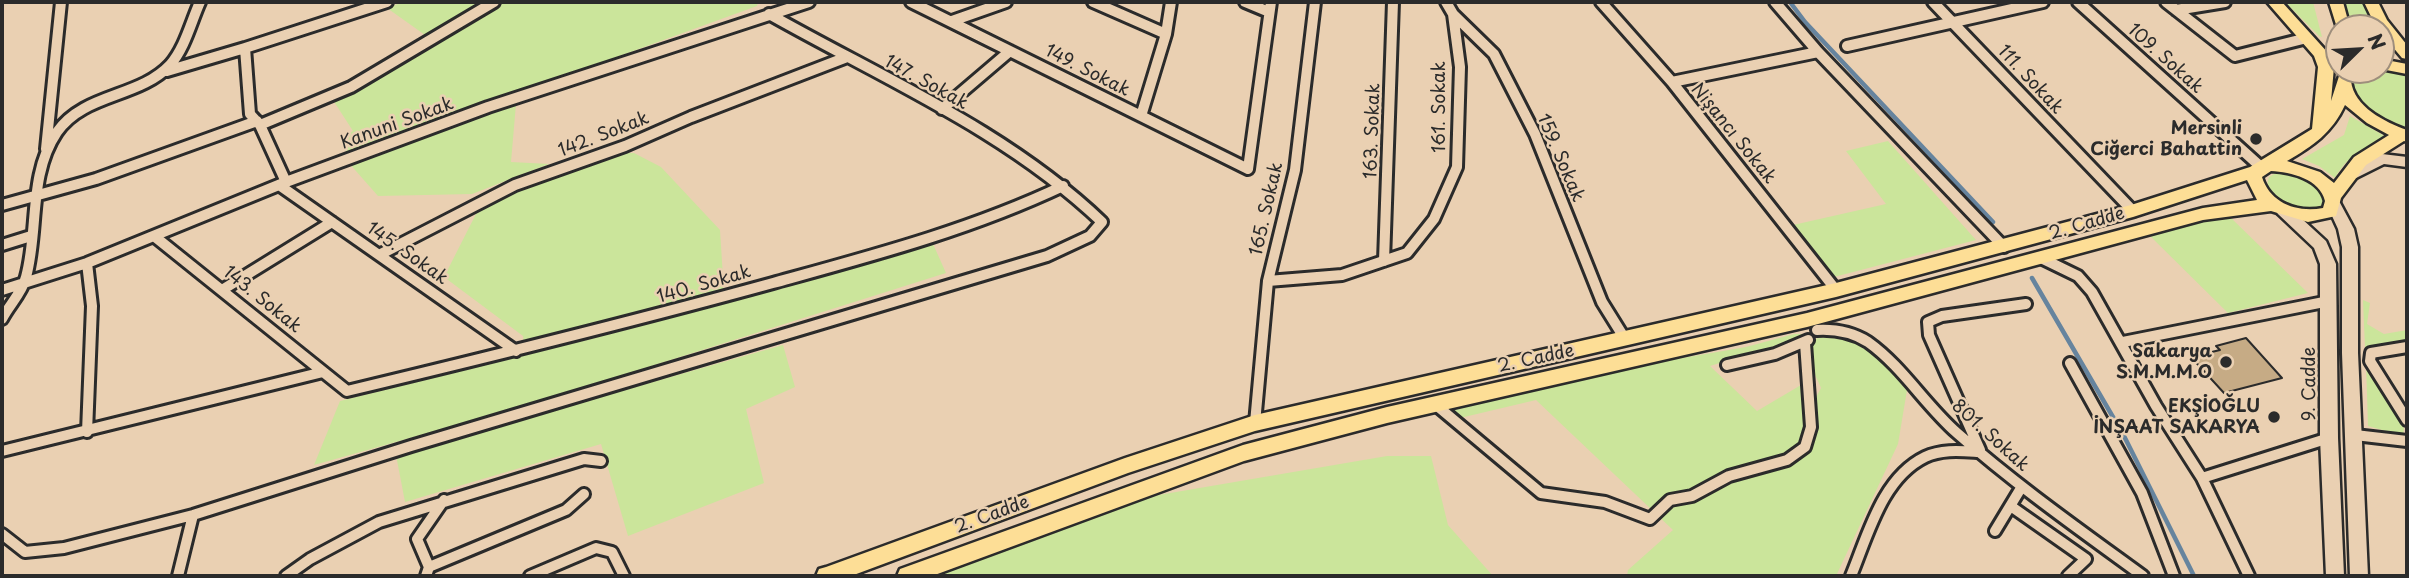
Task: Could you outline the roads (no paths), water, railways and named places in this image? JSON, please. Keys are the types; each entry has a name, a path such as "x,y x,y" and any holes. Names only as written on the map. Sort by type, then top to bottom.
{"main road":[{"path":"2274,2 2321,54 2326,66 2320,131"},
{"path":"2371,2 2380,22 2407,54"},
{"path":"2279,208 2255,184 2262,168 2320,131 2335,113 2343,87"},
{"path":"2343,87 2347,97 2363,113 2405,135"},
{"path":"2334,201 2360,161 2405,135"},
{"path":"2351,174 2382,159 2407,162"},
{"path":"2262,168 2294,167 2307,172 2328,188 2346,229 2350,247 2350,353 2359,576"},
{"name":"2. Cadde","path":"826,576 1125,466 1255,423 1836,290 2133,211 2262,168"},
{"name":"2. Cadde","path":"907,576 1243,453 1437,405 1812,325 2203,214 2254,205 2279,208 2310,217 2330,212 2334,201"},
{"name":"9. Cadde","path":"2279,208 2320,245 2328,264 2329,438 2335,576"}],"street":[{"path":"2,319 25,282 36,196 46,156 61,2"},
{"path":"46,156 57,132 69,118 89,105 152,80 173,63 200,2"},
{"path":"163,72 387,2"},
{"path":"2,205 96,179 328,97 447,32 495,2"},
{"name":"Kanuni Sokak","path":"2,290 86,264 283,183 488,107 809,2"},
{"name":"149. Sokak","path":"911,2 1248,169 1270,7"},
{"path":"952,21 1006,2"},
{"path":"1093,2 1166,34"},
{"path":"1141,116 1166,34 1171,2"},
{"path":"1245,2 1270,7"},
{"name":"165. Sokak","path":"1255,423 1268,281 1295,170 1315,2"},
{"name":"163. Sokak","path":"1384,261 1393,2"},
{"name":"159. Sokak","path":"1446,2 1453,14 1494,54 1535,134 1602,302 1625,339"},
{"name":"Nişancı Sokak","path":"1601,2 1672,82 1836,290"},
{"path":"1774,2 1818,52 2004,247"},
{"name":"111. Sokak","path":"1933,2 2133,211"},
{"path":"1847,46 2043,2"},
{"name":"109. Sokak","path":"2078,2 2262,168"},
{"path":"2166,2 2235,57 2306,37"},
{"path":"2176,10 2225,2"},
{"name":"147. Sokak","path":"193,515 424,442 1047,256 1090,236 1102,222 1063,186 1026,158 942,108 769,14"},
{"name":"161. Sokak","path":"1268,281 1342,275 1407,253 1434,219 1457,167 1460,66 1453,14"},
{"path":"245,48 250,114 258,123 283,183"},
{"path":"942,108 1010,51"},
{"path":"1672,82 1818,52"},
{"name":"142. Sokak","path":"379,255 515,185 625,146 691,117 847,57"},
{"name":"145. Sokak","path":"283,183 332,222 516,351"},
{"name":"140. Sokak","path":"347,391 628,324 903,247 1035,200 1063,186"},
{"path":"222,290 332,222"},
{"path":"2,245 31,236"},
{"name":"143. Sokak","path":"154,236 347,391"},
{"path":"2041,258 2078,276 2092,292 2202,478 2249,576"},
{"path":"86,264 92,306 87,432"},
{"path":"2123,342 2329,301"},
{"path":"1982,452 1928,335 1928,322 1942,316 2026,304"},
{"path":"1437,405 1541,493 1599,500 1624,508 1642,519 1650,519 1670,500 1692,496 1730,476 1787,460 1805,447 1811,427 1805,343 1812,325"},
{"name":"801. Sokak","path":"1812,325 1845,330 1872,347 1955,432 1982,452 2021,488 2143,576"},
{"path":"1727,365 1775,354 1805,343"},
{"path":"2407,347 2371,354 2370,361 2407,420"},
{"path":"2070,363 2150,508 2174,576"},
{"path":"2,451 323,372"},
{"path":"2355,435 2407,441"},
{"path":"2202,478 2329,438"},
{"path":"1851,576 1896,476 1923,458 1962,449 1982,452"},
{"path":"286,576 310,559 379,522 583,459 601,461"},
{"path":"1995,531 2012,507 2021,488"},
{"path":"444,500 417,539 428,572 566,510 584,494"},
{"path":"2012,507 2086,559 2068,576"},
{"path":"2,534 25,552 64,548 193,515 178,576"},
{"path":"530,576 596,548 612,552 624,576"}],"waterway":[{"path":"1790,2 1805,22 1993,222"},
{"path":"2032,278 2124,436 2194,576"}],"place":[{"name":"Mersinli Ciğerci Bahattin","path":"2256,139"},
{"name":"Sakarya S.M.M.M.O","path":"2226,362"},
{"name":"EKŞİOĞLU İNŞAAT SAKARYA","path":"2274,417"}]}
